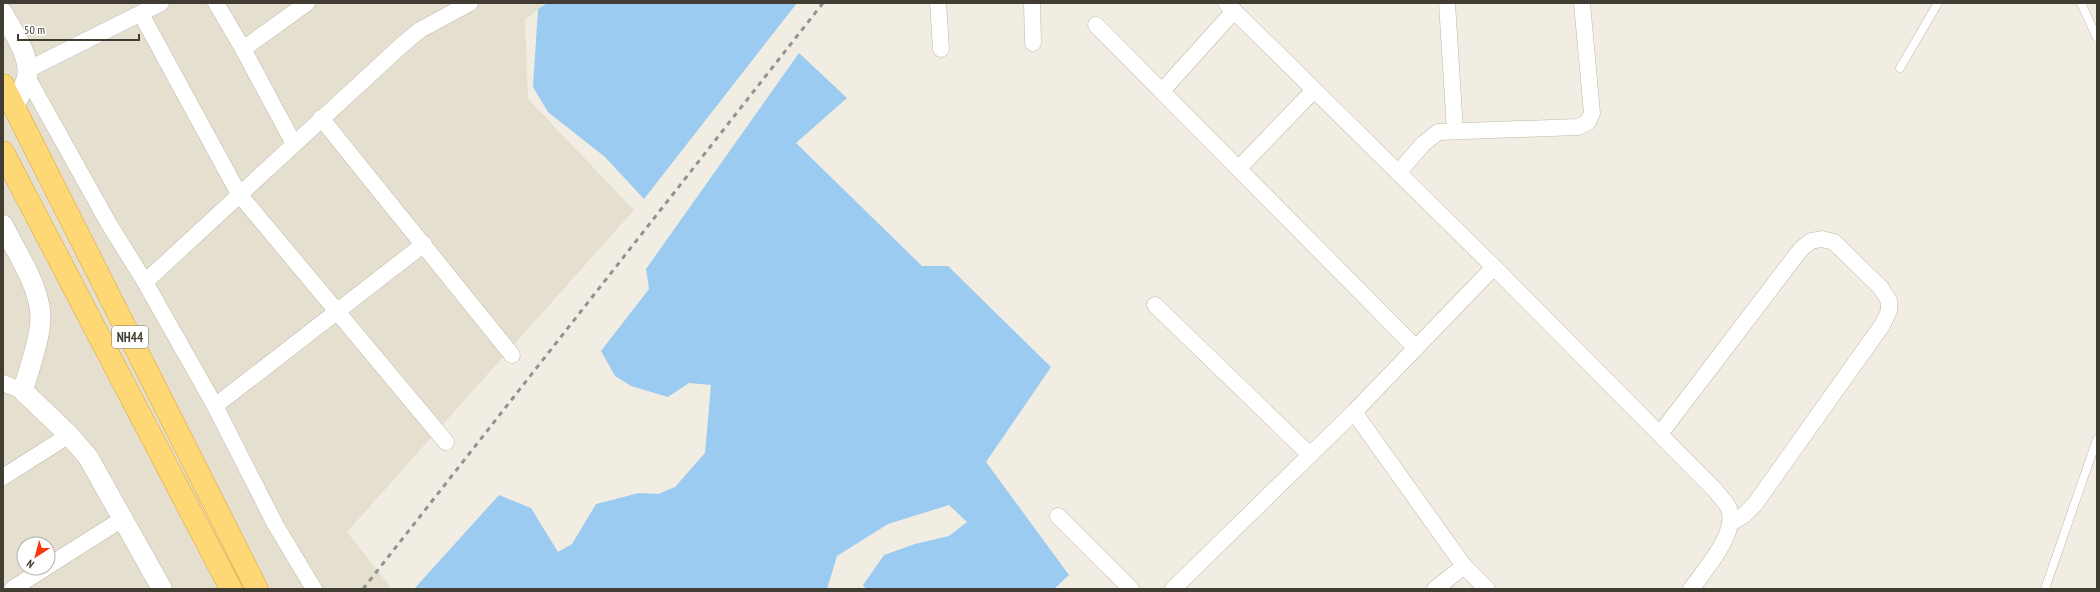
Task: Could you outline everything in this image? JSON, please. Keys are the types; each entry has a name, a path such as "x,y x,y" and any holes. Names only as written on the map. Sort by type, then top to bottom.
{"highway":[{"name":"NH44","path":"3,85 257,589"},
{"name":"NH44","path":"3,152 230,589"}],"street":[{"path":"14,106 27,73 161,3"},
{"path":"216,3 243,49 294,144"},
{"path":"243,49 307,3"},
{"path":"145,282 321,118 420,30 470,3"},
{"path":"938,3 941,49"},
{"path":"1032,3 1033,43"},
{"path":"1447,3 1455,131"},
{"path":"1398,172 1432,136 1438,132 1578,126 1588,122 1592,113 1582,3"},
{"path":"1162,91 1230,7 1494,267 1716,491 1729,509 1730,524 1723,543 1691,589"},
{"path":"3,13 23,52 27,73 109,224 145,282 215,406 275,524 314,589"},
{"path":"141,14 239,194 446,442"},
{"path":"1096,25 1416,348"},
{"path":"1238,168 1314,90"},
{"path":"321,118 512,355"},
{"path":"3,225 33,286 40,310 40,329 23,391"},
{"path":"1660,434 1801,249 1811,241 1822,239 1834,242 1881,288 1889,301 1889,312 1883,324 1755,504 1744,515 1730,524"},
{"path":"215,406 337,313 424,244"},
{"path":"1173,589 1354,412 1494,267"},
{"path":"1155,305 1310,455"},
{"path":"3,383 23,391 70,435 88,457 124,518 162,589"},
{"path":"1354,412 1464,566 1487,589"},
{"path":"3,477 70,435"},
{"path":"1058,516 1131,589"},
{"path":"56,561 124,518"},
{"path":"1435,589 1464,566"},
{"path":"12,589 32,576"}],"lane":[{"path":"1900,68 1938,3"},
{"path":"2081,3 2097,38"},
{"path":"2046,589 2097,439"}],"shaded area":[{"path":"3,3 545,3 525,20 528,99 634,210 347,532 392,589 3,589"}],"water":[{"path":"547,3 797,3 644,199 605,157 548,112 533,87 538,9"},
{"path":"799,53 847,98 796,143 922,266 948,266 1051,367 986,462 1069,575 1054,589 866,589 863,585 884,555 915,544 949,536 967,522 949,505 888,524 837,556 827,589 414,589 499,495 531,508 558,552 572,544 596,504 639,493 658,494 675,487 705,453 711,385 689,383 668,397 631,386 615,376 601,351 649,289 646,269"}],"railway":[{"path":"363,589 823,3"}]}
